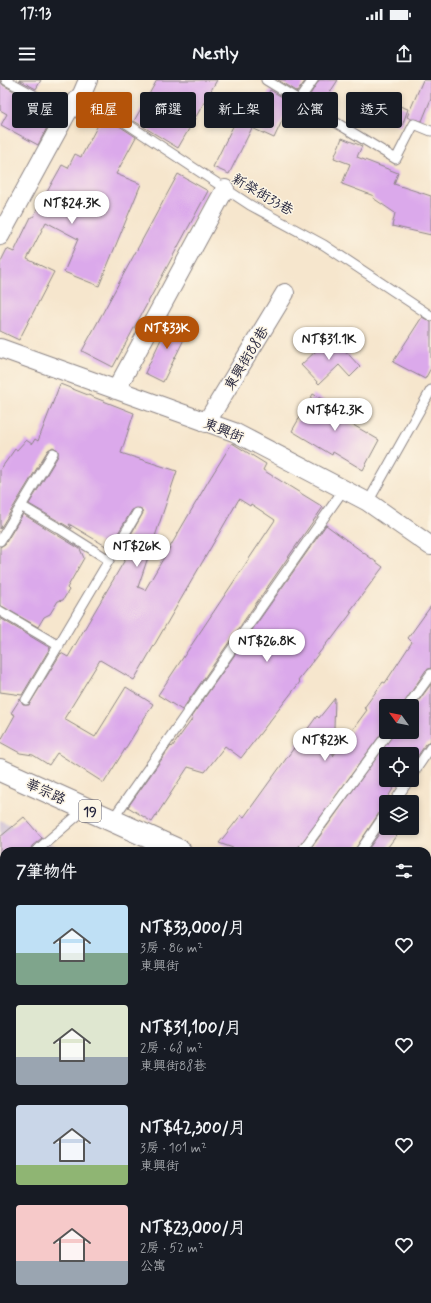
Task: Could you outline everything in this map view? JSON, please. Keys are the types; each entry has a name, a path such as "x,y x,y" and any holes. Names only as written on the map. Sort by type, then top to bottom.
{"main road":[{"name":"華宗路","path":"0,770 171,847"}],"street":[{"path":"68,112 85,87"},
{"path":"0,236 59,128"},
{"path":"116,390 225,189"},
{"name":"東興街88巷","path":"206,423 285,293"},
{"name":"東興街","path":"0,348 234,432 344,488 368,502 431,546"}],"lane":[{"path":"6,80 28,92"},
{"path":"266,80 286,92"},
{"path":"305,92 313,80"},
{"name":"新榮街33巷","path":"85,87 225,189 250,205 324,245 431,316"},
{"path":"338,124 396,159 414,124 431,130"},
{"path":"368,502 431,390"},
{"path":"0,541 53,453"},
{"path":"111,820 344,488"},
{"path":"21,506 109,560"},
{"path":"26,700 137,513"},
{"path":"0,611 58,646"},
{"path":"413,699 431,674"},
{"path":"305,847 384,739"},
{"path":"419,765 431,747"},
{"path":"41,847 85,809"},
{"path":"363,847 379,823"}],"shaded area":[{"path":"0,820 58,847 0,847"}],"building":[{"path":"0,80 3,85 16,92 12,92 12,128 47,128 38,145 1,125 7,114 0,110"},
{"path":"19,80 41,80 36,89"},
{"path":"157,80 217,80 210,92 204,92 204,103 196,117 196,92 150,92"},
{"path":"278,80 306,80 297,92"},
{"path":"319,80 338,80 330,92 312,92"},
{"path":"423,80 431,80 431,99 422,121 407,117"},
{"path":"274,92 282,97 282,121 274,138 252,128 274,128"},
{"path":"402,107 408,109 402,126"},
{"path":"140,110 140,125 134,121"},
{"path":"96,128 122,128 136,137 116,174 141,184 99,286 64,272 78,239 46,222 27,259 54,272 19,340 0,331 0,263 7,249 14,252 31,217 33,217 62,165 68,168 75,154 81,157"},
{"path":"145,128 189,128 178,148"},
{"path":"232,128 252,128 229,174 213,167"},
{"path":"342,138 362,146 357,157 398,173 394,184 431,196 431,235 392,226 395,213 373,198 374,196 342,184 350,164 334,158"},
{"path":"178,174 208,191 113,367 82,351"},
{"path":"422,317 431,322 431,368 425,379 393,362"},
{"path":"171,318 190,327 163,382 145,373"},
{"path":"332,336 360,367 350,377 339,365 319,384 301,365"},
{"path":"60,384 134,413 121,453 177,471 138,587 145,590 232,443 266,464 263,470 323,507 182,710 158,695 275,520 251,504 250,506 239,499 134,680 100,660 64,719 95,737 126,687 153,704 104,783 57,753 49,765 33,755 20,753 0,742 15,715 11,713 20,699 23,705 29,705 61,653 68,657 126,558 120,554 143,513 140,508 132,510 109,548 69,524 72,529 29,504 58,456 58,450 53,447 48,450 0,529 0,470 15,449 17,450 26,440 32,444 35,439 38,441"},
{"path":"313,394 351,416 348,422 379,440 363,470 333,452 332,455 292,431"},
{"path":"23,514 80,549 84,558 67,588 69,590 63,600 58,601 50,614 44,617 38,627 0,605 0,547 5,544"},
{"path":"326,525 383,567 350,611 352,612 298,680 300,682 241,758 225,746 205,772 188,767 152,822 128,807 171,746 172,747 193,718 191,717"},
{"path":"431,606 431,668 426,670 407,699 379,699 379,737 299,847 230,847 219,843 241,815 244,817 317,716 319,718 335,698 333,756 367,710 364,708 383,682 385,683 412,642 408,638"},
{"path":"0,618 50,648 22,695 0,692"},
{"path":"431,684 431,741 426,744 419,754 419,747 384,747 390,739 419,739 419,700"},
{"path":"379,754 379,787 394,787 389,795 379,795 379,813 357,847 312,847"},
{"path":"24,817 42,838 32,847 0,847 0,837"},
{"path":"379,834 397,835 388,847 370,847"}]}
